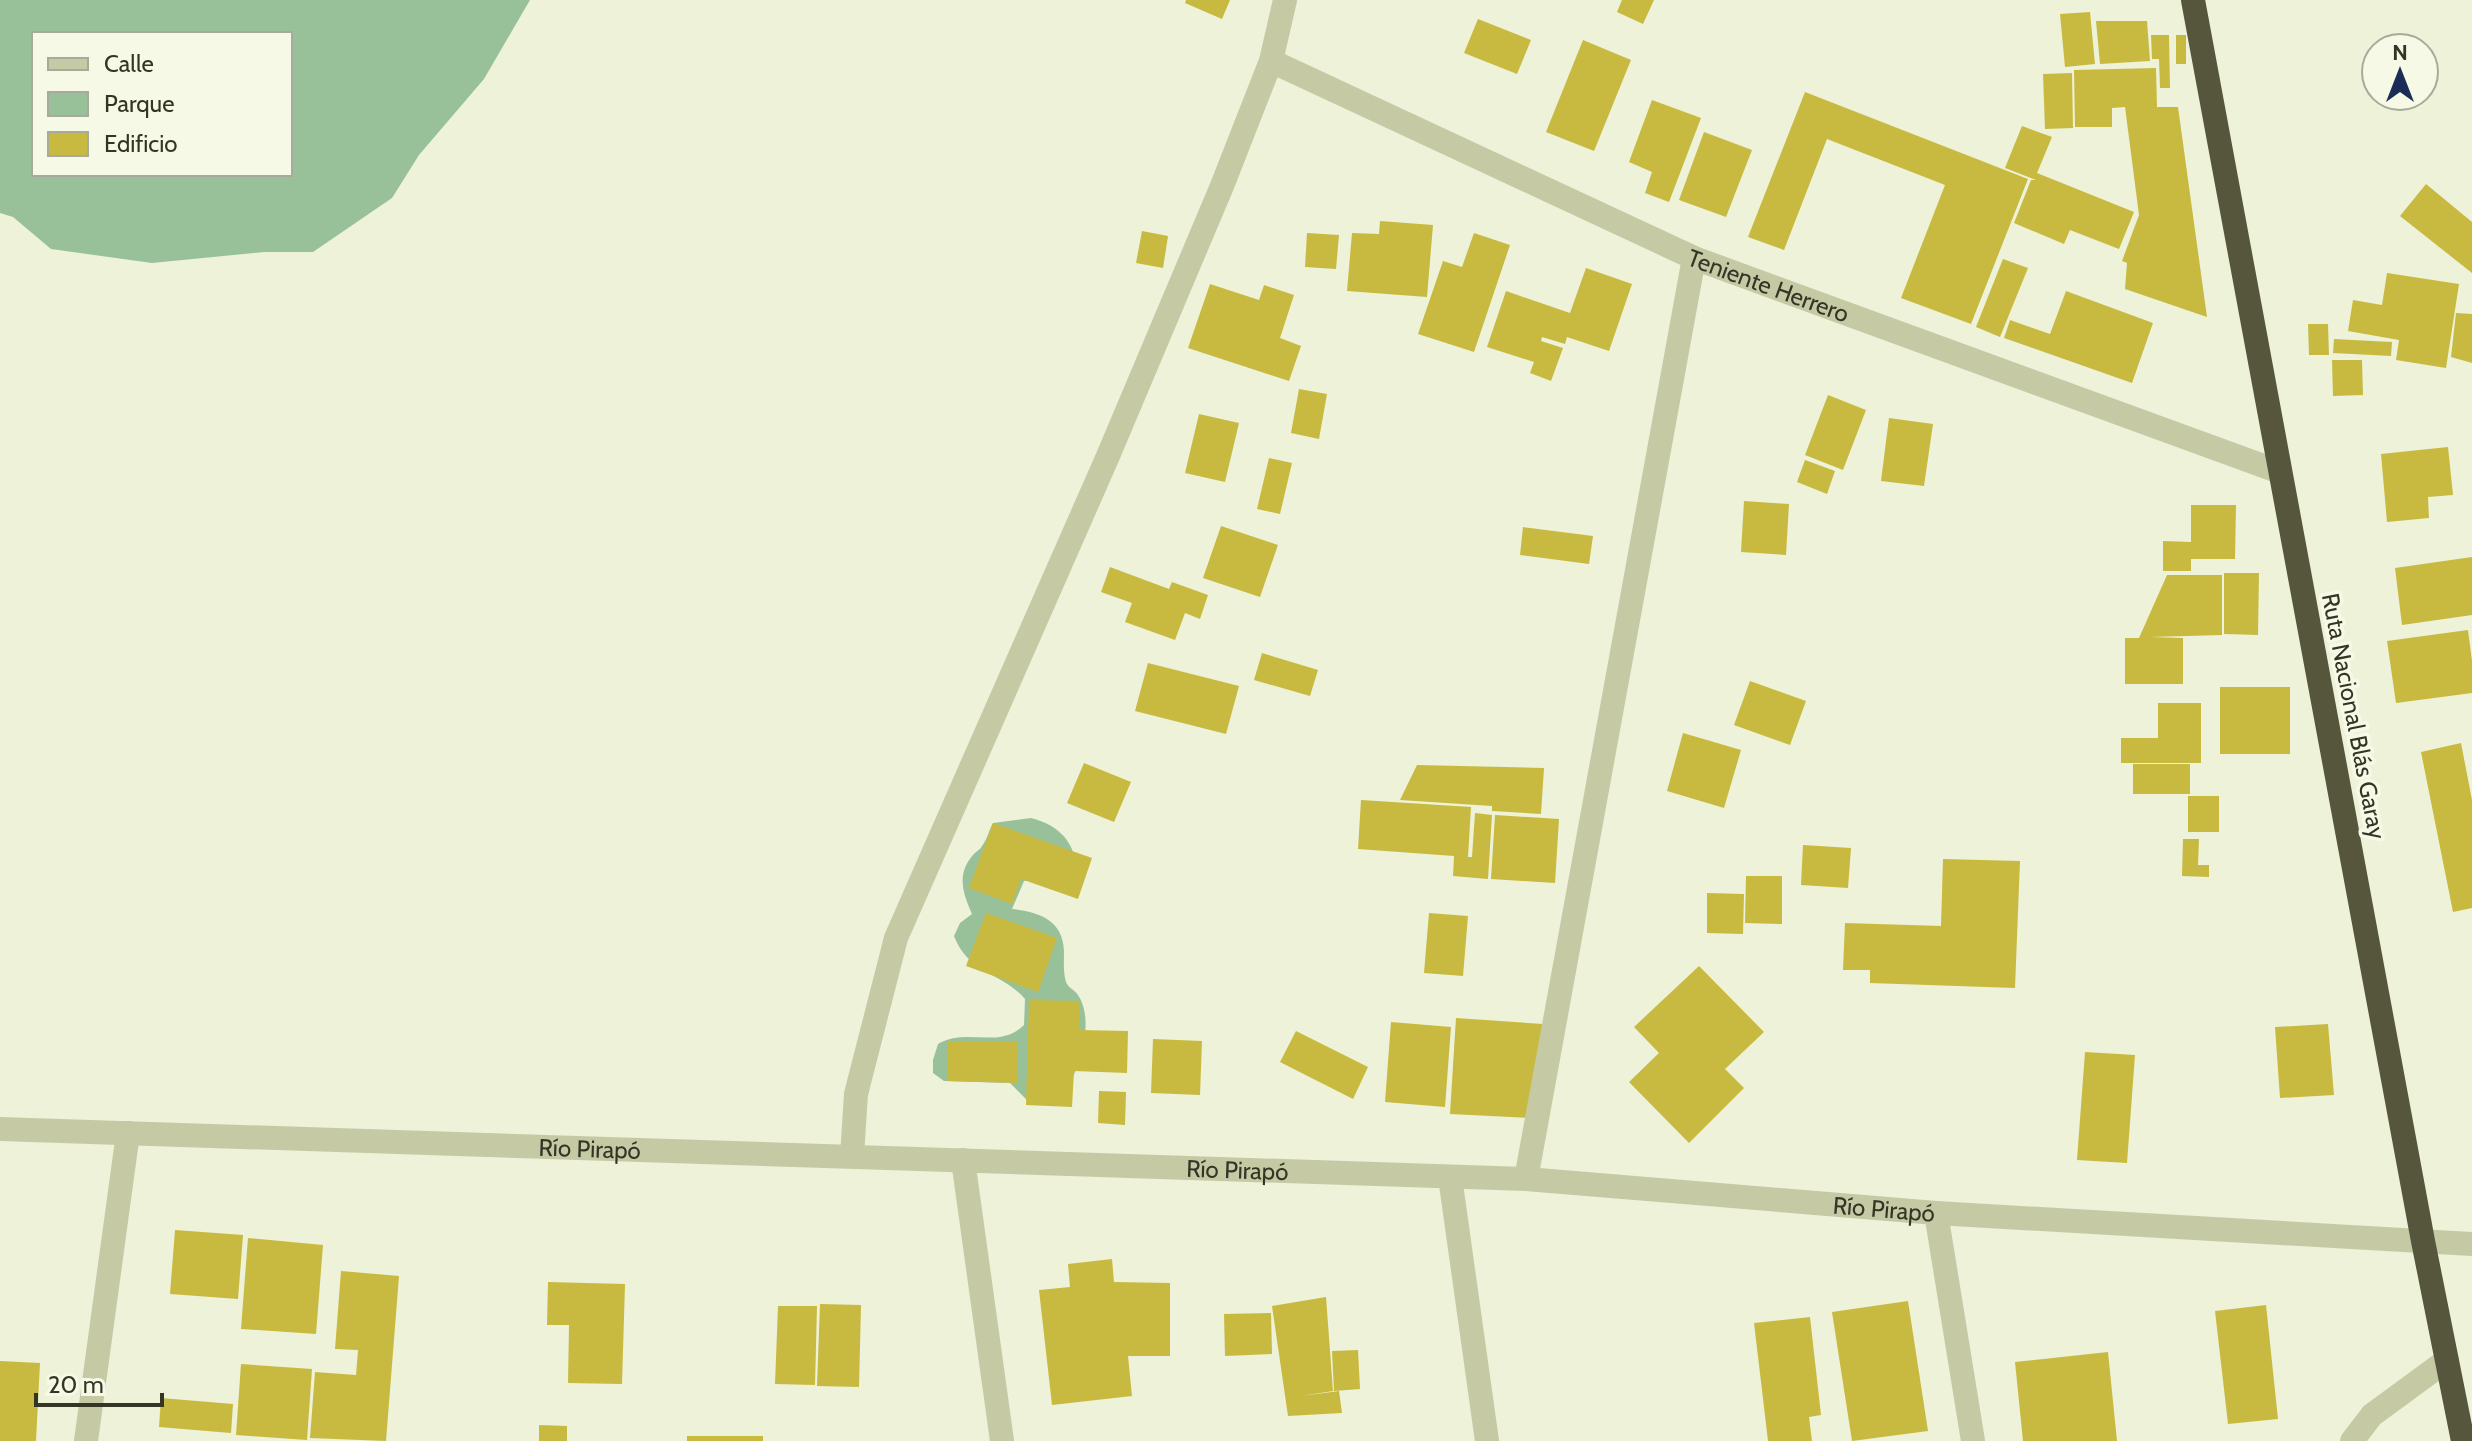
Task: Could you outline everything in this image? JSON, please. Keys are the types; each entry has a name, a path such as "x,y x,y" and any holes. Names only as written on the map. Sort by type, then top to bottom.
{"highway":[{"name":"Ruta Nacional Blás Garay","path":"2193,0 2423,1241 2463,1441"}],"street":[{"path":"852,1156 856,1094 896,938 1114,442 1222,186 1271,61 1285,0"},
{"name":"Teniente Herrero","path":"1271,61 1694,258 2280,472"},
{"path":"1526,1179 1694,258"},
{"name":"Río Pirapó","path":"0,1129 1526,1179 1936,1213 2472,1244"},
{"path":"86,1441 128,1133"},
{"path":"963,1160 1002,1441"},
{"path":"1450,1177 1487,1441"},
{"path":"1936,1213 1973,1441"},
{"path":"2352,1441 2372,1415 2447,1360"}],"green space":[{"path":"0,0 530,0 484,79 419,155 392,198 313,252 264,252 152,263 51,249 13,217 0,213"},
{"path":"1031,818 1061,833 1071,846 1076,863 1052,879 1024,881 1012,909 1040,915 1059,932 1063,940 1066,982 1083,1005 1085,1030 1080,1057 1066,1090 1029,1102 1010,1083 944,1081 933,1073 933,1060 938,1044 949,1039 1004,1036 1024,1025 1025,999 1006,983 977,966 960,949 954,936 960,923 972,914 964,891 964,870 984,844 993,823"}],"building":[{"path":"1186,0 1230,0 1222,19 1185,3"},
{"path":"1622,0 1654,0 1643,24 1617,12"},
{"path":"2090,12 2095,64 2065,67 2060,14"},
{"path":"1478,19 1531,40 1517,74 1464,53"},
{"path":"2096,21 2147,21 2150,61 2100,64"},
{"path":"2151,35 2169,35 2170,88 2160,88 2159,59 2152,59"},
{"path":"2176,35 2186,35 2186,64 2176,64"},
{"path":"1583,40 1631,60 1594,151 1546,132"},
{"path":"2156,68 2157,107 2178,107 2207,317 2125,289 2127,263 2122,261 2139,215 2125,107 2112,108 2112,127 2075,127 2074,70"},
{"path":"2072,73 2073,128 2045,129 2043,74"},
{"path":"1805,92 2028,179 1971,324 1901,298 1945,185 1827,139 1784,250 1748,237"},
{"path":"1652,100 1701,118 1669,202 1645,193 1652,172 1629,162"},
{"path":"2022,126 2052,137 2037,173 2134,212 2119,249 2070,230 2064,244 2014,223 2031,180 2036,180 2005,168"},
{"path":"1704,132 1752,150 1726,217 1679,200"},
{"path":"2426,184 2472,222 2472,273 2400,216"},
{"path":"1380,221 1433,225 1427,297 1347,291 1352,233 1379,234"},
{"path":"1142,231 1168,236 1163,268 1136,263"},
{"path":"1307,233 1339,235 1336,269 1305,267"},
{"path":"1474,233 1510,245 1474,352 1418,334 1443,261 1462,267"},
{"path":"2003,259 2028,268 2000,337 1976,327"},
{"path":"1586,268 1632,284 1609,351 1567,337 1565,344 1542,337 1541,341 1563,348 1551,381 1530,373 1534,362 1487,347 1506,291 1570,313"},
{"path":"2387,273 2459,284 2446,368 2396,360 2399,340 2348,331 2353,300 2382,305"},
{"path":"1210,284 1259,300 1264,285 1294,295 1280,338 1301,346 1289,381 1188,348"},
{"path":"2066,291 2153,323 2132,383 2004,338 2010,320 2050,334"},
{"path":"2456,313 2472,314 2472,363 2451,357"},
{"path":"2308,324 2328,324 2329,355 2309,355"},
{"path":"2334,339 2392,342 2391,356 2333,353"},
{"path":"2332,360 2362,360 2363,395 2333,396"},
{"path":"1299,389 1327,394 1319,439 1291,433"},
{"path":"1828,395 1866,410 1843,470 1805,455"},
{"path":"1199,414 1239,423 1225,482 1185,473"},
{"path":"1889,418 1933,424 1924,486 1881,481"},
{"path":"2448,447 2453,495 2428,497 2429,518 2387,522 2381,454"},
{"path":"1269,458 1292,463 1280,514 1257,509"},
{"path":"1805,460 1835,471 1827,494 1797,482"},
{"path":"1744,501 1789,504 1786,555 1741,552"},
{"path":"2191,505 2236,505 2235,559 2191,559 2191,571 2163,571 2163,541 2191,542"},
{"path":"1221,526 1278,545 1260,597 1203,578"},
{"path":"1523,527 1593,536 1589,564 1520,555"},
{"path":"2472,557 2472,615 2402,625 2395,568"},
{"path":"1110,567 1169,589 1172,582 1208,595 1200,619 1185,613 1175,640 1125,622 1132,603 1101,592"},
{"path":"2224,573 2259,573 2258,635 2224,634"},
{"path":"2167,575 2222,575 2222,635 2150,637 2183,638 2183,684 2125,684 2125,638 2139,638"},
{"path":"2468,630 2472,693 2396,703 2387,641"},
{"path":"1262,653 1318,670 1310,696 1254,680"},
{"path":"1148,663 1239,686 1226,734 1135,711"},
{"path":"1750,681 1806,701 1790,745 1734,725"},
{"path":"2220,687 2290,687 2290,754 2220,754"},
{"path":"2158,703 2201,703 2201,763 2121,763 2121,738 2158,738"},
{"path":"1683,733 1741,750 1724,808 1667,791"},
{"path":"2461,743 2472,800 2472,908 2453,912 2421,752"},
{"path":"1084,763 1131,782 1114,822 1067,803"},
{"path":"2133,764 2190,764 2190,794 2133,794"},
{"path":"1417,765 1544,768 1541,814 1492,811 1492,806 1400,800"},
{"path":"2188,796 2219,796 2219,832 2188,832"},
{"path":"1361,800 1471,807 1468,857 1472,857 1475,813 1492,815 1488,879 1453,876 1454,856 1358,849"},
{"path":"1495,815 1559,819 1555,883 1491,879"},
{"path":"993,823 1092,858 1078,899 1021,879 1012,904 969,888"},
{"path":"2183,839 2199,839 2198,865 2209,865 2209,877 2182,876"},
{"path":"1803,845 1851,848 1848,888 1801,885"},
{"path":"1943,859 2020,861 2015,988 1870,983 1870,970 1843,970 1845,923 1941,926"},
{"path":"1746,876 1782,876 1782,924 1745,923"},
{"path":"1707,893 1744,894 1743,934 1707,933"},
{"path":"986,913 1057,938 1038,992 966,966"},
{"path":"1429,913 1468,916 1463,976 1424,973"},
{"path":"1699,966 1764,1032 1725,1069 1744,1088 1689,1143 1629,1082 1659,1053 1634,1027"},
{"path":"1029,1000 1080,1001 1079,1030 1128,1031 1127,1073 1074,1071 1072,1107 1026,1105"},
{"path":"1456,1018 1543,1024 1530,1118 1450,1114"},
{"path":"1391,1022 1451,1027 1445,1107 1385,1102"},
{"path":"2328,1024 2334,1095 2280,1098 2275,1027"},
{"path":"1296,1031 1368,1067 1353,1099 1280,1062"},
{"path":"1153,1039 1202,1041 1200,1095 1151,1093"},
{"path":"948,1041 1018,1042 1017,1083 947,1081"},
{"path":"2085,1052 2135,1055 2127,1163 2077,1160"},
{"path":"1099,1091 1126,1092 1125,1125 1098,1123"},
{"path":"175,1230 243,1235 238,1299 170,1294"},
{"path":"248,1238 323,1245 316,1334 241,1329"},
{"path":"1112,1259 1114,1282 1170,1283 1170,1356 1128,1356 1132,1396 1052,1405 1039,1290 1070,1287 1068,1264"},
{"path":"341,1271 399,1276 386,1441 310,1438 315,1372 356,1375 358,1350 335,1349"},
{"path":"548,1282 625,1284 622,1384 568,1383 569,1325 547,1325"},
{"path":"1326,1297 1333,1391 1301,1396 1339,1391 1342,1413 1288,1416 1272,1306"},
{"path":"1908,1301 1928,1431 1852,1441 1832,1312"},
{"path":"820,1304 861,1305 859,1387 817,1386"},
{"path":"2266,1305 2278,1419 2228,1424 2215,1311"},
{"path":"778,1306 817,1306 815,1385 775,1384"},
{"path":"1271,1313 1272,1354 1225,1356 1224,1314"},
{"path":"1810,1317 1821,1415 1809,1417 1812,1441 1768,1441 1754,1323"},
{"path":"1358,1350 1360,1389 1334,1391 1332,1351"},
{"path":"2108,1352 2117,1441 2023,1441 2015,1362"},
{"path":"0,1361 40,1363 36,1441 0,1441"},
{"path":"241,1364 312,1369 307,1440 236,1435"},
{"path":"161,1398 233,1404 231,1433 159,1427"},
{"path":"539,1425 567,1426 567,1441 539,1441"},
{"path":"687,1436 763,1436 763,1441 687,1441"}]}
